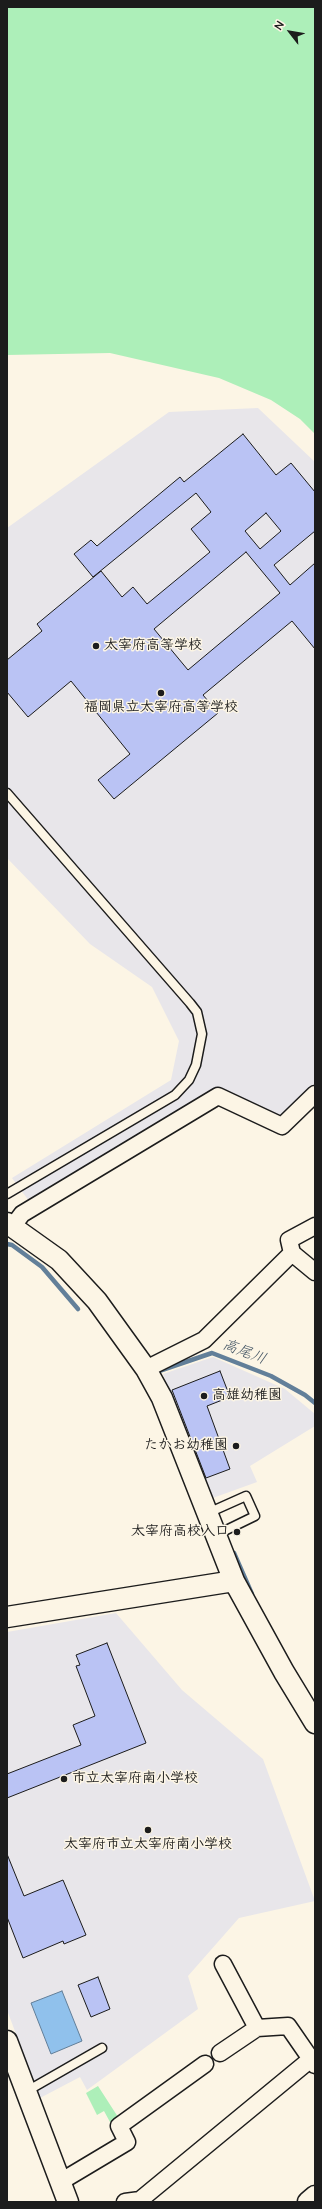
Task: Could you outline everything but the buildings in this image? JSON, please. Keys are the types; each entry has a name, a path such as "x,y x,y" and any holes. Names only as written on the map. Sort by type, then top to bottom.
{"street":[{"path":"315,1094 282,1126 218,1096 22,1214 10,1224 59,1260 97,1300 146,1369 162,1398 234,1581 284,1672 315,1723"},
{"path":"315,1226 289,1240 292,1253 315,1272"},
{"path":"146,1369 204,1340 292,1253"},
{"path":"7,1616 234,1581"},
{"path":"223,1964 257,2028"},
{"path":"125,2202 140,2200 313,2062 288,2026 257,2028 220,2053"},
{"path":"7,2041 68,2202"},
{"path":"60,2182 127,2142 119,2126 205,2064"},
{"path":"308,2202 315,2196"}],"lane":[{"path":"7,793 190,1003 197,1012 202,1034 196,1065 189,1080 175,1095 7,1194"},
{"path":"208,1513 246,1496 255,1516 216,1535"},
{"path":"26,2091 102,2048"}],"shaded area":[{"name":"福岡県立太宰府高等学校","path":"258,408 315,462 315,1086 282,1118 217,1087 29,1201 12,1178 171,1080 179,1041 152,987 90,944 7,858 7,528 169,412"},
{"name":"たかお幼稚園","path":"213,1357 285,1389 315,1414 315,1426 250,1466 257,1482 210,1499 163,1374"},
{"name":"太宰府市立太宰府南小学校","path":"116,1613 182,1690 263,1759 315,1901 239,1918 188,1976 198,2009 87,2090 80,2077 40,2098 7,2010 7,1632"}],"green space":[{"path":"7,7 315,7 315,434 300,419 271,400 219,378 110,353 7,355"},
{"path":"98,2086 118,2117 110,2122 104,2111 97,2115 86,2093"}],"water":[{"path":"62,1991 82,2041 51,2054 31,2003"}],"waterway":[{"path":"7,1244 12,1245 42,1267 78,1309"},
{"name":"高尾川","path":"159,1371 212,1353 271,1376 305,1395 315,1403"},
{"path":"234,1553 252,1594"}],"place":[{"name":"太宰府高等学校","path":"96,646"},
{"name":"福岡県立太宰府高等学校","path":"161,693"},
{"name":"高雄幼稚園","path":"204,1396"},
{"name":"たかお幼稚園","path":"236,1446"},
{"name":"太宰府高校入口","path":"237,1532"},
{"name":"市立太宰府南小学校","path":"64,1779"},
{"name":"太宰府市立太宰府南小学校","path":"148,1830"}]}
